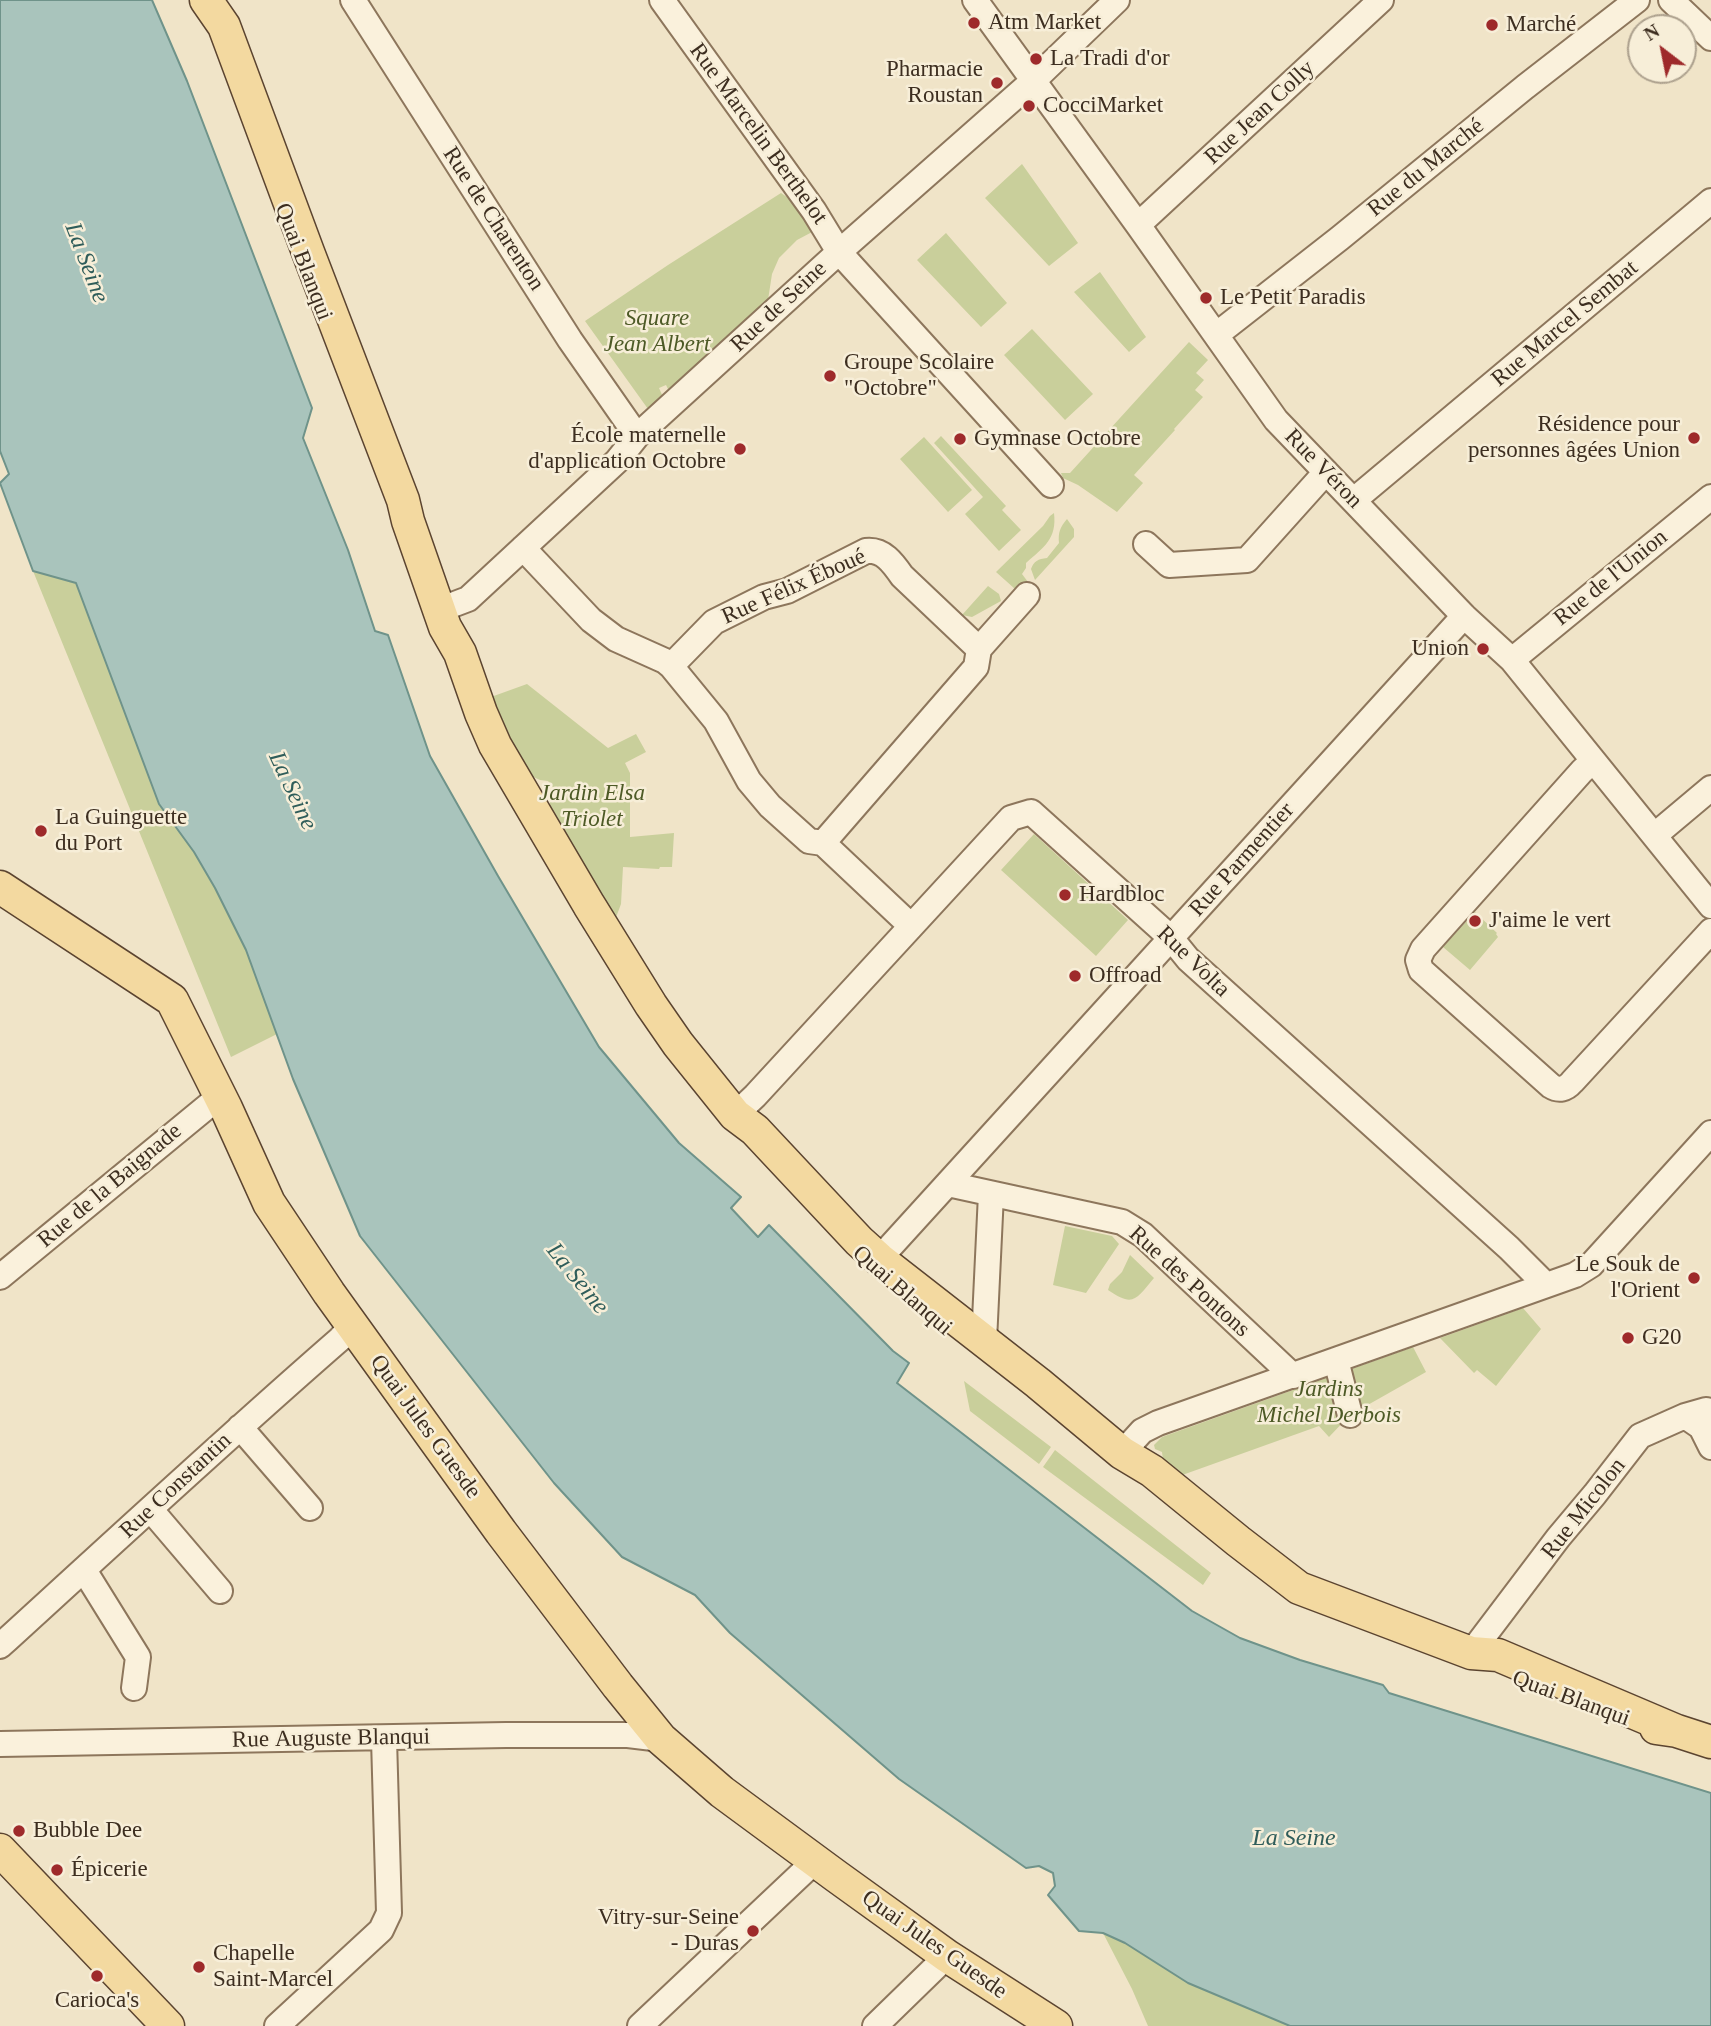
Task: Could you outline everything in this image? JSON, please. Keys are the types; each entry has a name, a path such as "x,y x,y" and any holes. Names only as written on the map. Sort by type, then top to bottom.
{"main road":[{"name":"Quai Blanqui","path":"206,0 212,31 257,142 381,471 398,511 408,521 442,618 447,654 486,752 646,1020 660,1035 678,1044 735,1115 755,1130 859,1241 1111,1444"},
{"name":"Quai Jules Guesde","path":"0,887 172,1000 269,1203 352,1326 501,1532 661,1739 722,1792 815,1861 947,1956 1056,2026"},
{"name":"Quai Blanqui","path":"735,1115 745,1140 871,1267 1017,1387 1152,1471 1299,1588 1471,1653 1490,1671 1647,1726 1676,1731 1711,1742"},
{"path":"0,1850 168,2026"}],"street":[{"name":"Rue de Charenton","path":"353,0 570,340 637,436"},
{"name":"Rue Marcelin Berthelot","path":"662,0 814,211 839,252 1051,485"},
{"name":"Rue Véron","path":"975,0 1276,420 1464,616 1512,660 1711,906"},
{"name":"Rue de Seine","path":"442,618 468,599 617,461 637,436 839,252 1033,81 1117,0"},
{"name":"Rue Jean Colly","path":"1138,225 1381,0"},
{"name":"Rue du Marché","path":"1216,335 1340,239 1525,86 1637,0"},
{"path":"1671,0 1711,38"},
{"name":"Rue Marcel Sembat","path":"1354,500 1711,201"},
{"path":"1146,544 1169,565 1247,560 1326,472"},
{"name":"Rue de l'Union","path":"1512,660 1711,497"},
{"path":"523,548 591,620 616,639 671,666 716,721 749,781 770,806 809,841 823,844 910,925"},
{"name":"Rue Félix Éboué","path":"671,666 714,622 764,597 787,591 866,551 873,550 881,553 893,564 902,576 979,649"},
{"path":"823,844 976,667 979,649 1027,595"},
{"name":"Rue Parmentier","path":"879,1259 1464,616"},
{"path":"1593,761 1423,949 1418,960 1421,970 1551,1086 1559,1089 1572,1082 1711,931"},
{"path":"1655,835 1711,788"},
{"name":"Rue Volta","path":"735,1115 1011,818 1031,812 1171,938 1198,968 1509,1248 1546,1285"},
{"name":"Rue de la Baignade","path":"0,1277 220,1096"},
{"path":"1111,1444 1158,1423 1575,1275 1591,1265 1711,1133"},
{"name":"Rue des Pontons","path":"948,1184 1122,1222 1143,1235 1293,1376"},
{"path":"985,1341 992,1194"},
{"name":"Rue Constantin","path":"0,1646 352,1326"},
{"path":"1336,1360 1350,1415"},
{"name":"Rue Micolon","path":"1471,1653 1640,1436 1685,1416 1711,1411"},
{"path":"1685,1416 1701,1427 1711,1447"},
{"path":"240,1427 310,1508"},
{"path":"151,1510 220,1591"},
{"path":"84,1570 138,1657 134,1688"},
{"name":"Rue Auguste Blanqui","path":"0,1744 506,1735 628,1735 661,1739"},
{"path":"277,2026 381,1930 389,1913 384,1739"},
{"path":"640,2026 815,1861"},
{"path":"875,2026 947,1956"}],"green space":[{"path":"1022,164 1078,243 1049,266 985,198"},
{"name":"Square Jean Albert","path":"781,193 794,202 814,231 797,240 779,258 772,274 768,300 669,391 666,385 659,388 663,397 648,409 585,321"},
{"path":"946,233 1007,303 981,327 917,260"},
{"path":"1100,272 1146,337 1129,352 1074,292"},
{"path":"1032,329 1093,394 1065,420 1004,355"},
{"path":"1189,342 1208,360 1196,373 1204,380 1195,390 1203,397 1134,475 1143,483 1117,512 1063,478 1061,473 1070,473"},
{"path":"941,436 1006,506 1002,510 1021,530 999,551 965,514 983,497 934,443"},
{"path":"924,437 972,490 948,512 900,459"},
{"path":"1054,513 1053,530 1048,542 1026,563 1022,574 1028,582 1027,585 1015,589 996,572"},
{"path":"1067,519 1074,529 1074,537 1035,580 1032,566 1047,558 1059,543 1060,530"},
{"path":"33,571 76,583 159,804 194,852 246,950 277,1034 231,1057"},
{"path":"988,586 999,594 1001,601 972,617 962,615"},
{"name":"Jardin Elsa Triolet","path":"527,684 608,748 636,734 646,752 625,763 630,773 630,837 674,833 672,867 623,867 621,904 615,920 547,809 556,791 548,781 529,775 503,729 491,697"},
{"name":"Hardbloc","path":"1034,834 1128,920 1096,956 1001,870"},
{"path":"1475,912 1498,937 1470,970 1443,947"},
{"path":"1065,1226 1112,1236 1119,1244 1086,1293 1053,1285"},
{"path":"1130,1255 1154,1278 1138,1296 1129,1300 1108,1290 1110,1284 1122,1272"},
{"path":"1523,1308 1541,1329 1496,1386 1477,1370 1474,1373 1440,1338"},
{"name":"Jardins Michel Derbois","path":"1413,1347 1426,1372 1350,1415 1329,1437 1319,1426 1174,1478 1164,1468 1162,1452 1155,1449 1154,1445 1162,1437"},
{"path":"964,1381 1051,1447 1039,1464 970,1411"},
{"path":"1055,1450 1211,1573 1203,1585 1043,1467"},
{"path":"1103,1933 1125,1943 1188,1983 1290,2026 1148,2026"}],"water":[{"name":"La Seine","path":"0,0 152,0 187,81 312,408 303,438 348,550 375,631 388,635 430,756 599,1047 679,1143 741,1197 731,1208 758,1237 769,1225 893,1351 909,1363 897,1383 1192,1611 1240,1638 1300,1660 1383,1685 1389,1693 1711,1793 1711,2026 1290,2026 1188,1983 1125,1943 1103,1933 1079,1931 1048,1895 1055,1886 1053,1873 1039,1866 1026,1868 899,1779 730,1633 695,1595 622,1557 554,1483 360,1236 293,1079 246,950 194,852 159,804 76,583 33,571 0,483 9,474 0,451"}],"place":[{"name":"Atm Market","path":"974,23"},
{"name":"Marché","path":"1492,25"},
{"name":"La Tradi d'or","path":"1036,59"},
{"name":"Pharmacie Roustan","path":"997,83"},
{"name":"CocciMarket","path":"1029,106"},
{"name":"Le Petit Paradis","path":"1206,298"},
{"name":"Groupe Scolaire \"Octobre\"","path":"830,376"},
{"name":"Résidence pour personnes âgées Union","path":"1694,438"},
{"name":"Gymnase Octobre","path":"960,439"},
{"name":"École maternelle d'application Octobre","path":"740,449"},
{"name":"Union","path":"1483,649"},
{"name":"La Guinguette du Port","path":"41,831"},
{"name":"Hardbloc","path":"1065,895"},
{"name":"J'aime le vert","path":"1475,921"},
{"name":"Offroad","path":"1075,976"},
{"name":"Le Souk de l'Orient","path":"1694,1278"},
{"name":"G20","path":"1628,1338"},
{"name":"Bubble Dee","path":"19,1831"},
{"name":"Épicerie","path":"57,1870"},
{"name":"Vitry-sur-Seine - Duras","path":"753,1931"},
{"name":"Chapelle Saint-Marcel","path":"199,1967"},
{"name":"Carioca's","path":"97,1976"}]}
